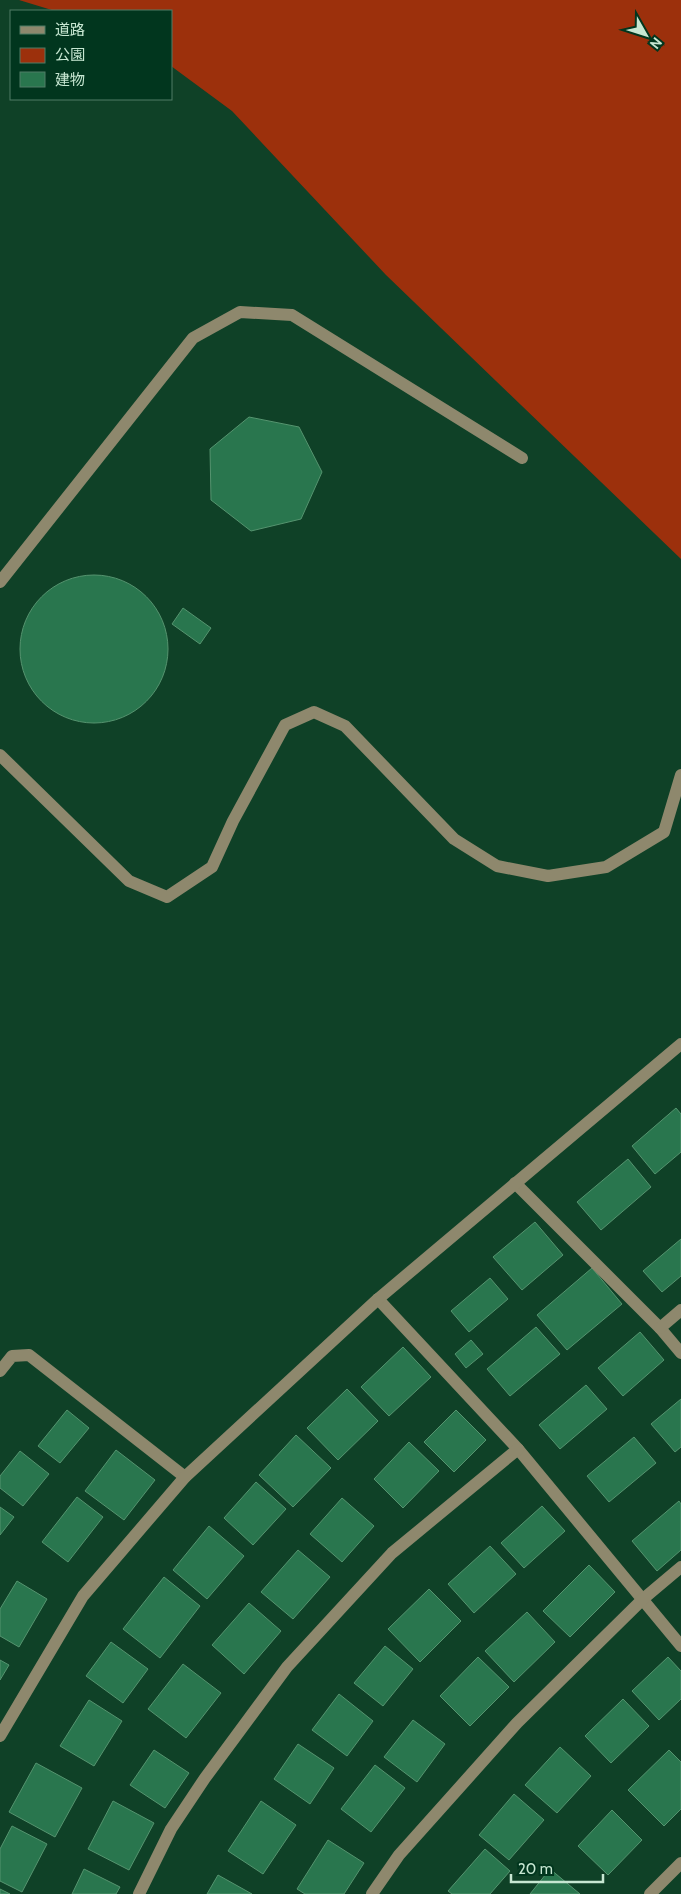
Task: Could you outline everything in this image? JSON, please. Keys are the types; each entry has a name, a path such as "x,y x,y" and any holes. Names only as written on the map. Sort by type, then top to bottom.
{"street":[{"path":"0,582 193,338 240,312 292,315 522,458"},
{"path":"0,755 129,881 167,897 212,867 233,820 285,725 314,712 345,726 454,840 498,866 548,876 606,867 664,832 681,775"},
{"path":"0,1736 83,1596 185,1477 378,1299 681,1044"},
{"path":"515,1183 660,1328 681,1353"},
{"path":"378,1299 518,1449 681,1646"},
{"path":"660,1328 681,1310"},
{"path":"0,1371 12,1356 29,1355 185,1477"},
{"path":"139,1894 171,1829 205,1778 287,1667 392,1553 518,1449"},
{"path":"372,1894 399,1855 517,1723 643,1599 681,1567"},
{"path":"650,1894 681,1863"}],"green space":[{"path":"19,0 681,0 681,559 386,275 232,111 172,67 172,10 52,10"}],"building":[{"path":"249,417 299,427 322,472 301,519 251,531 211,500 210,449"},
{"path":"94,575 122,580 147,596 163,621 168,649 163,677 147,702 122,718 94,723 66,718 41,702 25,677 20,649 25,621 41,596 66,580"},
{"path":"183,608 211,628 200,644 172,624"},
{"path":"676,1108 681,1114 681,1152 655,1174 632,1146"},
{"path":"628,1159 651,1187 601,1230 577,1202"},
{"path":"535,1222 563,1255 522,1290 493,1257"},
{"path":"681,1239 681,1276 662,1292 643,1271"},
{"path":"592,1268 622,1304 567,1350 537,1315"},
{"path":"490,1278 508,1299 469,1332 451,1311"},
{"path":"536,1327 560,1354 510,1396 487,1369"},
{"path":"640,1332 664,1360 623,1396 598,1368"},
{"path":"471,1340 483,1354 466,1368 455,1354"},
{"path":"403,1347 431,1377 389,1416 361,1387"},
{"path":"586,1385 607,1409 560,1449 539,1425"},
{"path":"347,1389 378,1421 338,1460 307,1428"},
{"path":"681,1399 681,1447 675,1452 651,1424"},
{"path":"67,1410 89,1428 60,1463 38,1446"},
{"path":"456,1410 486,1440 454,1472 424,1442"},
{"path":"296,1435 331,1468 293,1507 259,1475"},
{"path":"634,1437 656,1463 609,1502 587,1476"},
{"path":"409,1442 439,1471 403,1508 374,1479"},
{"path":"116,1450 155,1480 124,1520 85,1491"},
{"path":"20,1451 49,1474 23,1506 0,1488 0,1476"},
{"path":"256,1482 286,1509 253,1545 224,1518"},
{"path":"77,1497 103,1517 68,1562 42,1542"},
{"path":"342,1498 374,1526 342,1562 310,1534"},
{"path":"679,1501 681,1504 681,1550 657,1571 632,1541"},
{"path":"542,1506 565,1531 524,1568 501,1543"},
{"path":"0,1507 14,1517 0,1535"},
{"path":"209,1526 244,1556 207,1599 173,1570"},
{"path":"490,1546 516,1574 474,1613 448,1584"},
{"path":"298,1550 330,1577 293,1619 261,1592"},
{"path":"589,1565 615,1592 570,1637 543,1611"},
{"path":"164,1577 200,1606 160,1658 123,1629"},
{"path":"17,1581 47,1599 19,1647 0,1636 0,1609"},
{"path":"429,1589 461,1621 420,1662 388,1629"},
{"path":"249,1603 281,1631 244,1674 212,1645"},
{"path":"527,1612 555,1642 514,1682 485,1651"},
{"path":"111,1642 148,1669 123,1703 86,1676"},
{"path":"385,1646 413,1669 383,1706 354,1683"},
{"path":"478,1657 509,1687 470,1726 440,1696"},
{"path":"668,1657 681,1671 681,1699 659,1720 632,1691"},
{"path":"0,1660 9,1665 0,1680"},
{"path":"183,1664 221,1693 186,1738 148,1709"},
{"path":"339,1694 373,1721 347,1756 312,1730"},
{"path":"623,1699 649,1726 611,1763 585,1736"},
{"path":"89,1700 122,1721 94,1766 60,1746"},
{"path":"413,1720 445,1744 417,1782 384,1757"},
{"path":"298,1744 334,1768 310,1804 274,1779"},
{"path":"560,1747 591,1776 557,1813 525,1785"},
{"path":"154,1750 189,1773 165,1808 130,1785"},
{"path":"669,1750 681,1762 681,1809 664,1826 628,1790"},
{"path":"36,1763 82,1788 55,1837 9,1812"},
{"path":"375,1765 405,1788 371,1832 341,1809"},
{"path":"514,1794 544,1820 509,1860 479,1835"},
{"path":"113,1801 154,1823 129,1870 88,1849"},
{"path":"261,1801 296,1825 263,1874 228,1851"},
{"path":"612,1810 642,1840 608,1875 578,1846"},
{"path":"12,1826 47,1844 22,1892 0,1881 0,1849"},
{"path":"328,1840 364,1863 344,1894 305,1894 297,1889"},
{"path":"485,1849 510,1871 490,1894 452,1894 448,1891"},
{"path":"84,1869 120,1887 116,1894 72,1894"},
{"path":"550,1869 580,1894 530,1894"},
{"path":"218,1875 252,1894 207,1894"},
{"path":"0,1889 10,1894 0,1894"}]}
